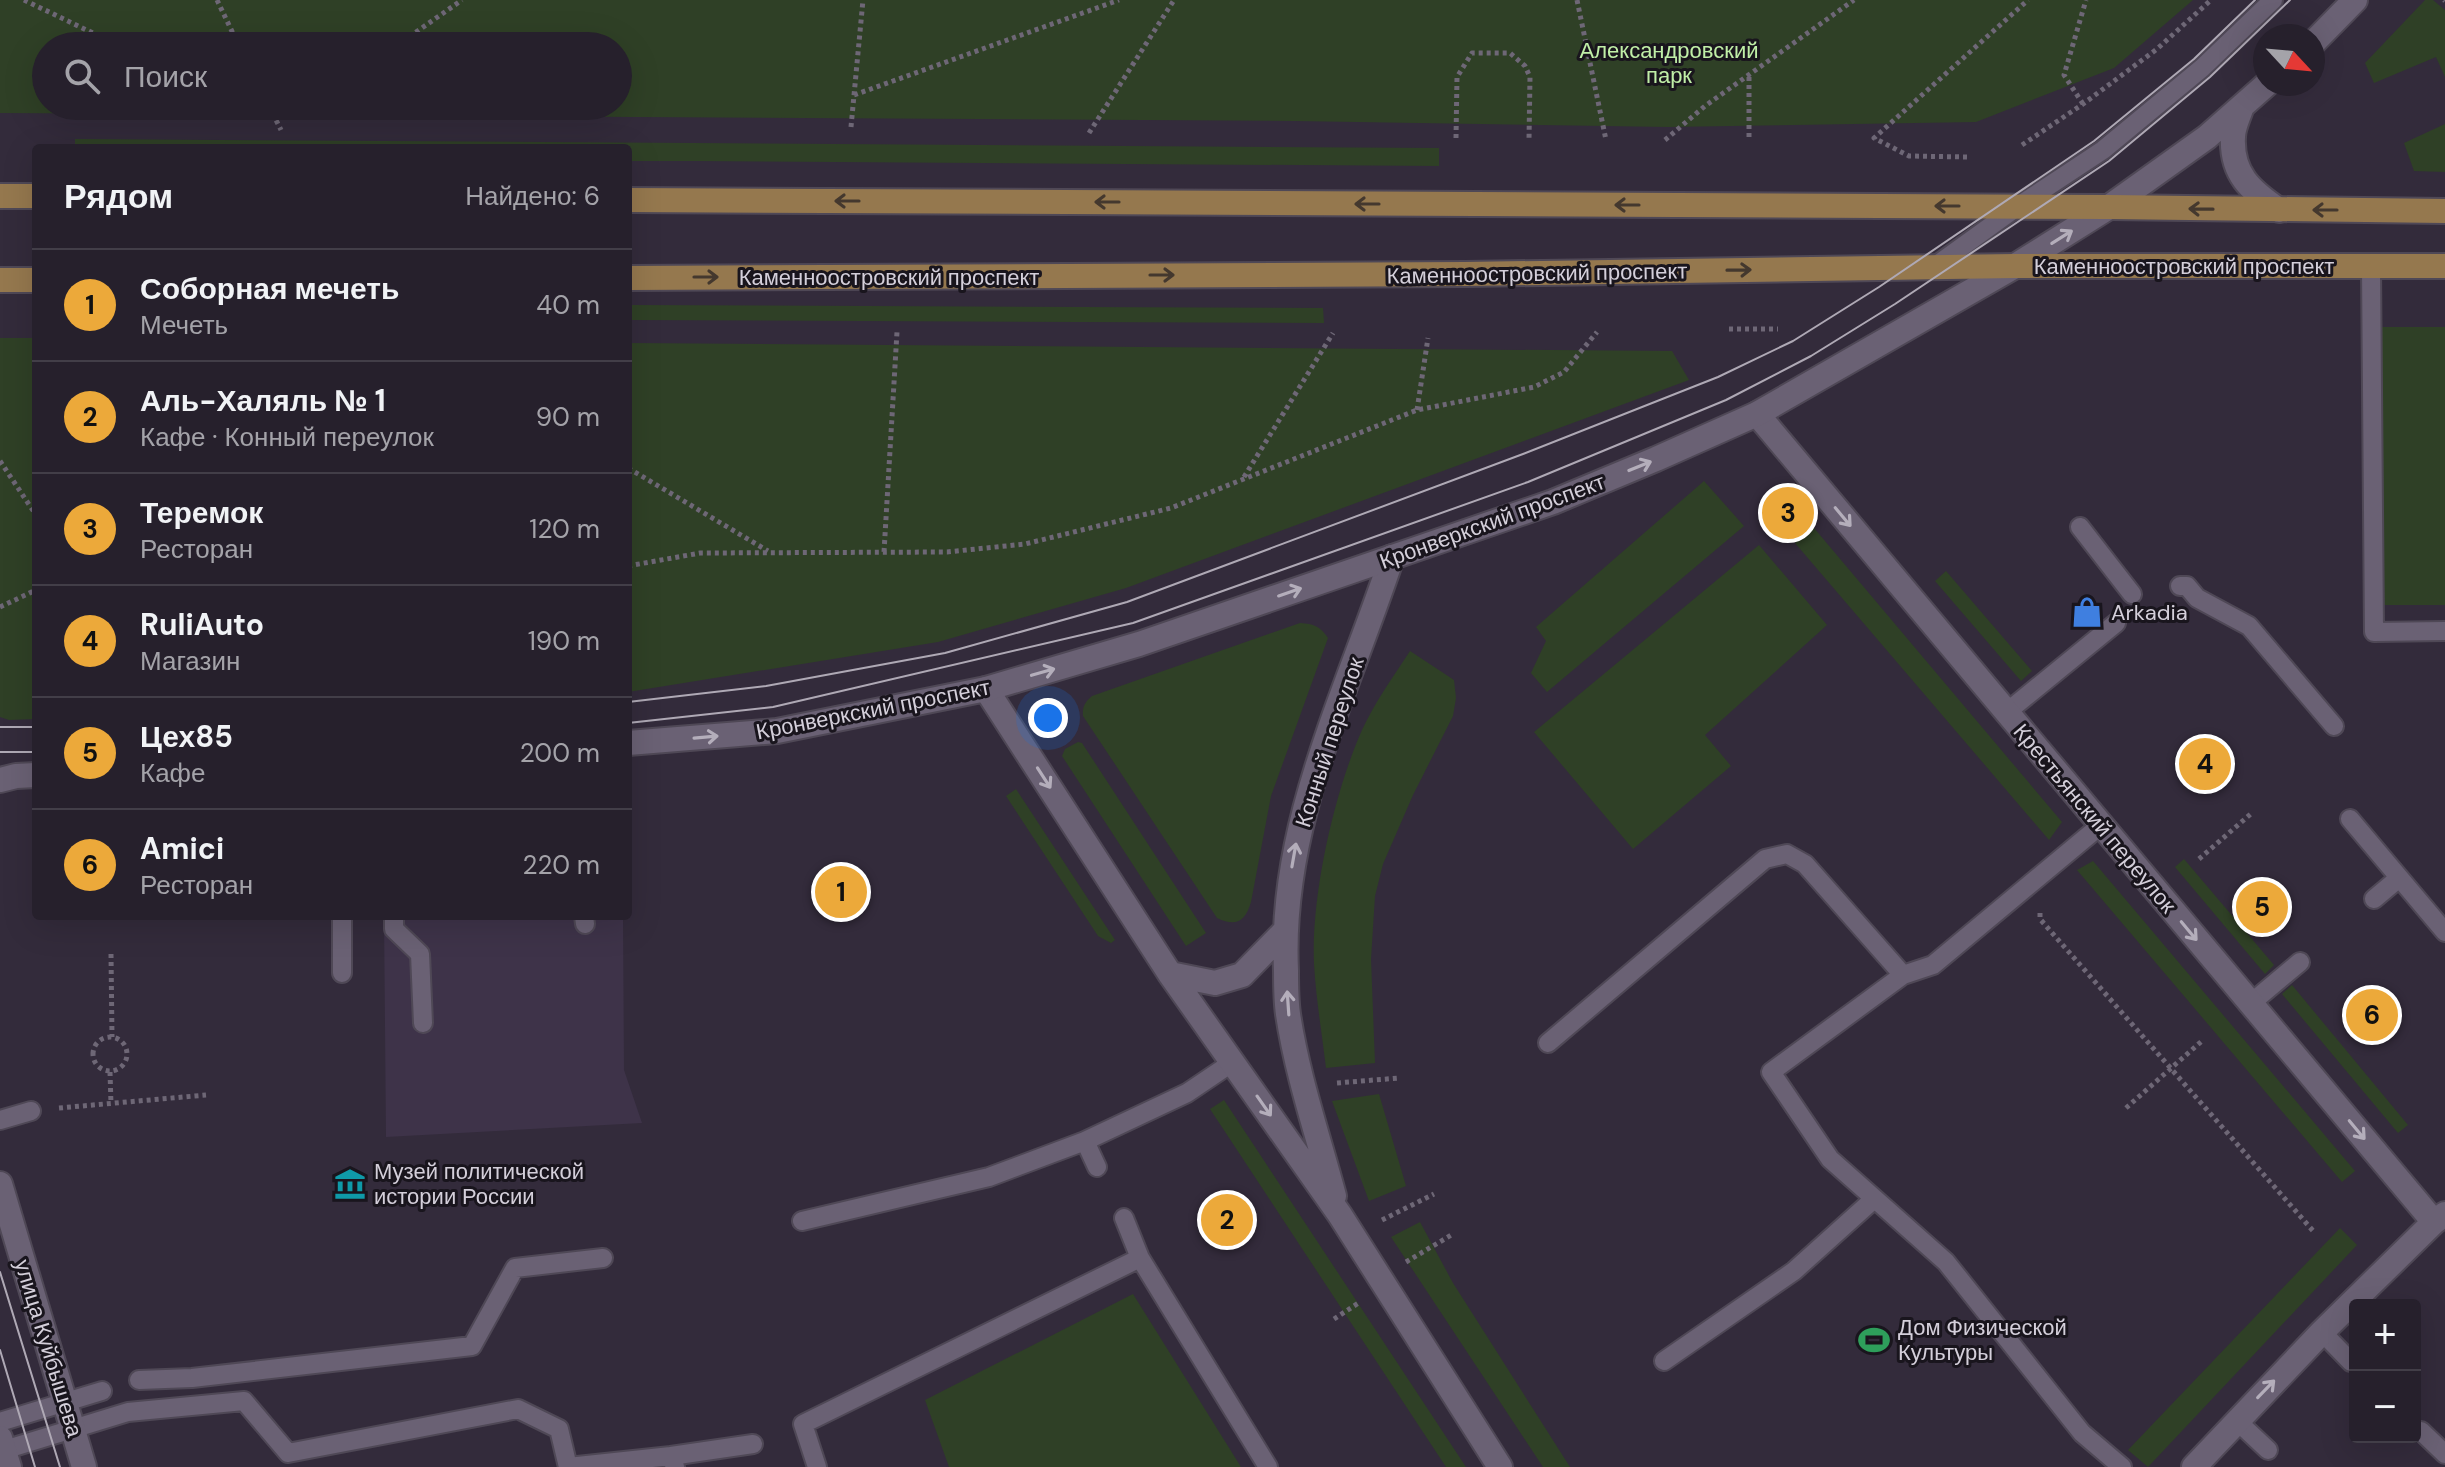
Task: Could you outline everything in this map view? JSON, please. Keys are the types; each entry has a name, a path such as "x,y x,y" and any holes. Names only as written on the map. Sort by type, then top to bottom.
{"main road":[{"path":"0,196 32,196"},
{"path":"632,200 2445,211"},
{"name":"Каменноостровский проспект","path":"632,278 1465,274 2015,266 2445,266"},
{"path":"0,280 32,280"}],"street":[{"path":"2325,31 2355,0"},
{"name":"Кронверкский проспект","path":"632,743 777,731 986,689 1139,644 1553,502 1757,414 2015,266 2109,207 2207,137 2253,96"},
{"path":"2242,106 2232,136 2236,167 2253,192 2279,210"},
{"name":"Крестьянский переулок","path":"1757,414 2250,1004 2441,1224"},
{"name":"Конный переулок","path":"1346,1224 1304,1086 1288,1013 1284,932 1293,857 1308,793 1392,557"},
{"name":"Конный переулок","path":"986,689 1170,974 1346,1224 1500,1467"},
{"path":"0,780 32,775"},
{"path":"1170,974 1215,983 1242,975 1284,932"},
{"name":"улица Куйбышева","path":"0,1184 7,1233 84,1467"},
{"path":"2194,1467 2322,1332 2441,1224"}],"lane":[{"path":"1934,267 2103,150 2202,68 2273,0"},
{"path":"2371,267 2374,632 2445,631"},
{"path":"2080,527 2132,594"},
{"path":"2180,586 2187,586 2197,598 2249,626 2334,726"},
{"path":"2007,712 2116,623"},
{"path":"2350,819 2445,932"},
{"path":"2101,825 1933,965 1903,975 1771,1072 1830,1159 1946,1262 2082,1433 2122,1467"},
{"path":"1548,1043 1765,859 1787,854 1805,864 1903,975"},
{"path":"2374,899 2399,878"},
{"path":"342,920 342,973"},
{"path":"394,920 394,929 420,954 423,1023"},
{"path":"2250,1004 2300,962"},
{"path":"802,1221 989,1177 1085,1141 1187,1093 1233,1062"},
{"path":"0,1120 31,1111"},
{"path":"1085,1141 1097,1167"},
{"path":"1664,1361 1794,1271 1874,1199"},
{"path":"1124,1218 1140,1258 1268,1467"},
{"path":"139,1380 192,1378 472,1346 515,1268 603,1258"},
{"path":"817,1467 803,1424 1140,1258"},
{"path":"2322,1332 2349,1360"},
{"path":"0,1422 102,1391"},
{"path":"4,1452 128,1412 244,1401 288,1453 518,1409 559,1429 568,1467 673,1461 753,1444"},
{"path":"2236,1420 2268,1450"},
{"path":"2421,1431 2445,1454"}],"path":[{"path":"24,0 91,32"},
{"path":"217,0 232,32"},
{"path":"416,32 462,0"},
{"path":"851,127 863,0"},
{"path":"854,95 1119,0"},
{"path":"1089,133 1174,0"},
{"path":"1577,0 1606,140"},
{"path":"1665,140 1705,106 1854,0"},
{"path":"1967,157 1909,156 1874,138 2028,0"},
{"path":"2083,104 2064,75 2086,0"},
{"path":"2022,145 2157,49 2211,0"},
{"path":"1456,138 1457,77 1462,67 1472,53 1510,53 1525,66 1530,77 1529,139"},
{"path":"1748,76 1749,141"},
{"path":"276,120 281,130"},
{"path":"1729,329 1778,329"},
{"path":"884,552 897,332"},
{"path":"632,565 700,553 947,552 1025,544 1171,508 1417,410 1534,387 1564,372 1597,332"},
{"path":"1243,478 1333,333"},
{"path":"1417,410 1428,338"},
{"path":"0,461 32,509"},
{"path":"632,470 769,551"},
{"path":"0,607 32,592"},
{"path":"2199,859 2253,812"},
{"path":"2044,872 2039,895 2040,919 2314,1232"},
{"path":"111,954 112,1037"},
{"path":"112,1037 126,1046 128,1055 119,1069 110,1072 94,1062 92,1053 95,1044 103,1038 112,1037"},
{"path":"2126,1108 2203,1040"},
{"path":"110,1072 111,1104"},
{"path":"1304,1086 1399,1078"},
{"path":"31,1111 206,1095"},
{"path":"1346,1224 1434,1194"},
{"path":"1380,1278 1453,1234"}],"shaded area":[{"path":"384,920 623,920 624,1070 642,1123 386,1137"}],"green space":[{"name":"Александровский парк","path":"0,0 2193,0 2114,68 1976,122 1668,127 632,117 632,32 32,32 32,113 0,113"},
{"path":"2425,0 2433,0 2445,10 2445,77 2436,57 2374,83 2365,63"},
{"path":"2445,124 2445,172 2414,171 2404,143"},
{"path":"75,139 1439,148 1439,166 632,161 632,144 75,144"},
{"path":"632,305 1323,308 1324,323 632,320"},
{"path":"2381,327 2445,327 2445,605 2382,605"},
{"path":"0,338 32,338 32,719 0,717"},
{"path":"632,343 1672,351 1689,380 1126,588 938,642 632,691"},
{"path":"1704,481 1744,526 1547,692 1531,673 1546,641 1536,627"},
{"path":"1814,528 2062,822 2049,840 1795,543"},
{"path":"1759,545 1827,625 1705,735 1731,766 1633,849 1534,732"},
{"path":"1946,571 2032,671 2021,681 1935,581"},
{"path":"1300,623 1316,626 1328,638 1271,796 1249,909 1239,921 1224,921 1217,918 1083,716 1084,707 1092,696"},
{"path":"1410,651 1454,680 1456,698 1453,716 1383,864 1375,896 1371,959 1375,1063 1326,1068 1314,964 1314,937 1326,845 1342,783 1362,730"},
{"path":"1082,743 1206,933 1186,946 1062,756 1065,749"},
{"path":"1016,789 1115,940 1111,943 1098,936 1006,796"},
{"path":"2184,859 2274,965 2265,974 2175,867"},
{"path":"2093,861 2355,1171 2342,1182 2077,870"},
{"path":"2292,985 2408,1125 2398,1133 2282,994"},
{"path":"1379,1094 1406,1186 1369,1201 1332,1101"},
{"path":"1224,1100 1466,1467 1446,1467 1210,1109"},
{"path":"1420,1222 1453,1283 1570,1467 1543,1467 1391,1237"},
{"path":"2340,1228 2357,1245 2148,1467 2128,1450"},
{"path":"1133,1294 1241,1467 949,1467 925,1400"}],"tram line":[{"path":"632,702 766,686 945,653 1127,602 1523,454 1718,377 1793,341 1879,287 2094,141 2194,59 2255,0"},
{"path":"632,723 773,707 1133,623 1528,482 1726,400 1811,356 1895,304 2109,161 2210,77 2290,0"},
{"path":"0,727 32,727"},
{"path":"0,752 32,752"},
{"path":"0,1272 60,1467"},
{"path":"0,1350 35,1467"}],"place":[{"name":"Теремок","path":"1788,513"},
{"name":"Arkadia","path":"2087,612"},
{"name":"RuliAuto","path":"2205,764"},
{"name":"Соборная мечеть","path":"841,892"},
{"name":"Цех85","path":"2262,907"},
{"name":"Amici","path":"2372,1015"},
{"name":"Музей политической истории России","path":"350,1184"},
{"name":"Аль-Халяль № 1","path":"1227,1220"},
{"name":"Дом Физической Культуры","path":"1874,1340"}]}
